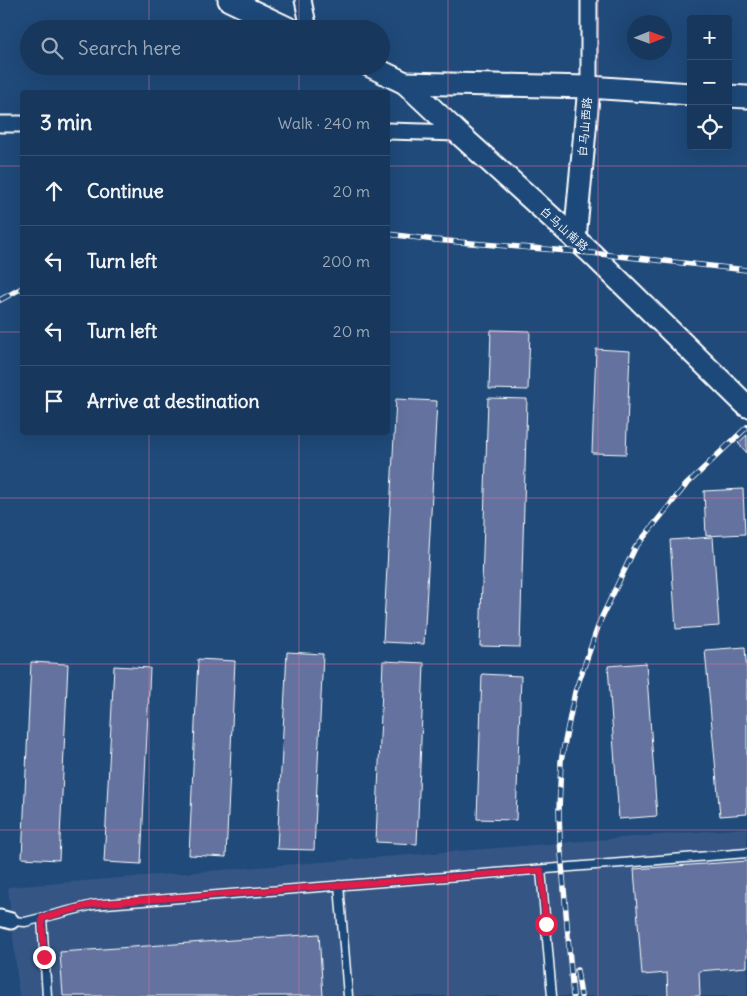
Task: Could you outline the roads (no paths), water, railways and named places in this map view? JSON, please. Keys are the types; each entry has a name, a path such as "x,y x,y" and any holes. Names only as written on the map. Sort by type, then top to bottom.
{"main road":[{"path":"229,0 271,20"},
{"name":"白马山南路","path":"390,75 405,82 575,239 747,406"},
{"path":"405,82 589,87"},
{"name":"白马山西路","path":"575,239 589,87 687,94"},
{"path":"732,96 747,97"}],"street":[{"path":"304,0 308,20"},
{"path":"589,0 589,87"},
{"path":"0,124 20,124"},
{"path":"390,131 458,132"}],"lane":[{"path":"5,919 25,922 94,904 747,853"},
{"path":"541,870 552,996"},
{"path":"339,886 348,996"},
{"path":"42,918 47,996"}],"railway":[{"path":"390,234 747,270"},
{"path":"0,300 20,289"},
{"path":"573,996 559,811 561,761 575,692 600,621 635,548 686,485 747,427"},
{"path":"577,970 581,996"}]}
